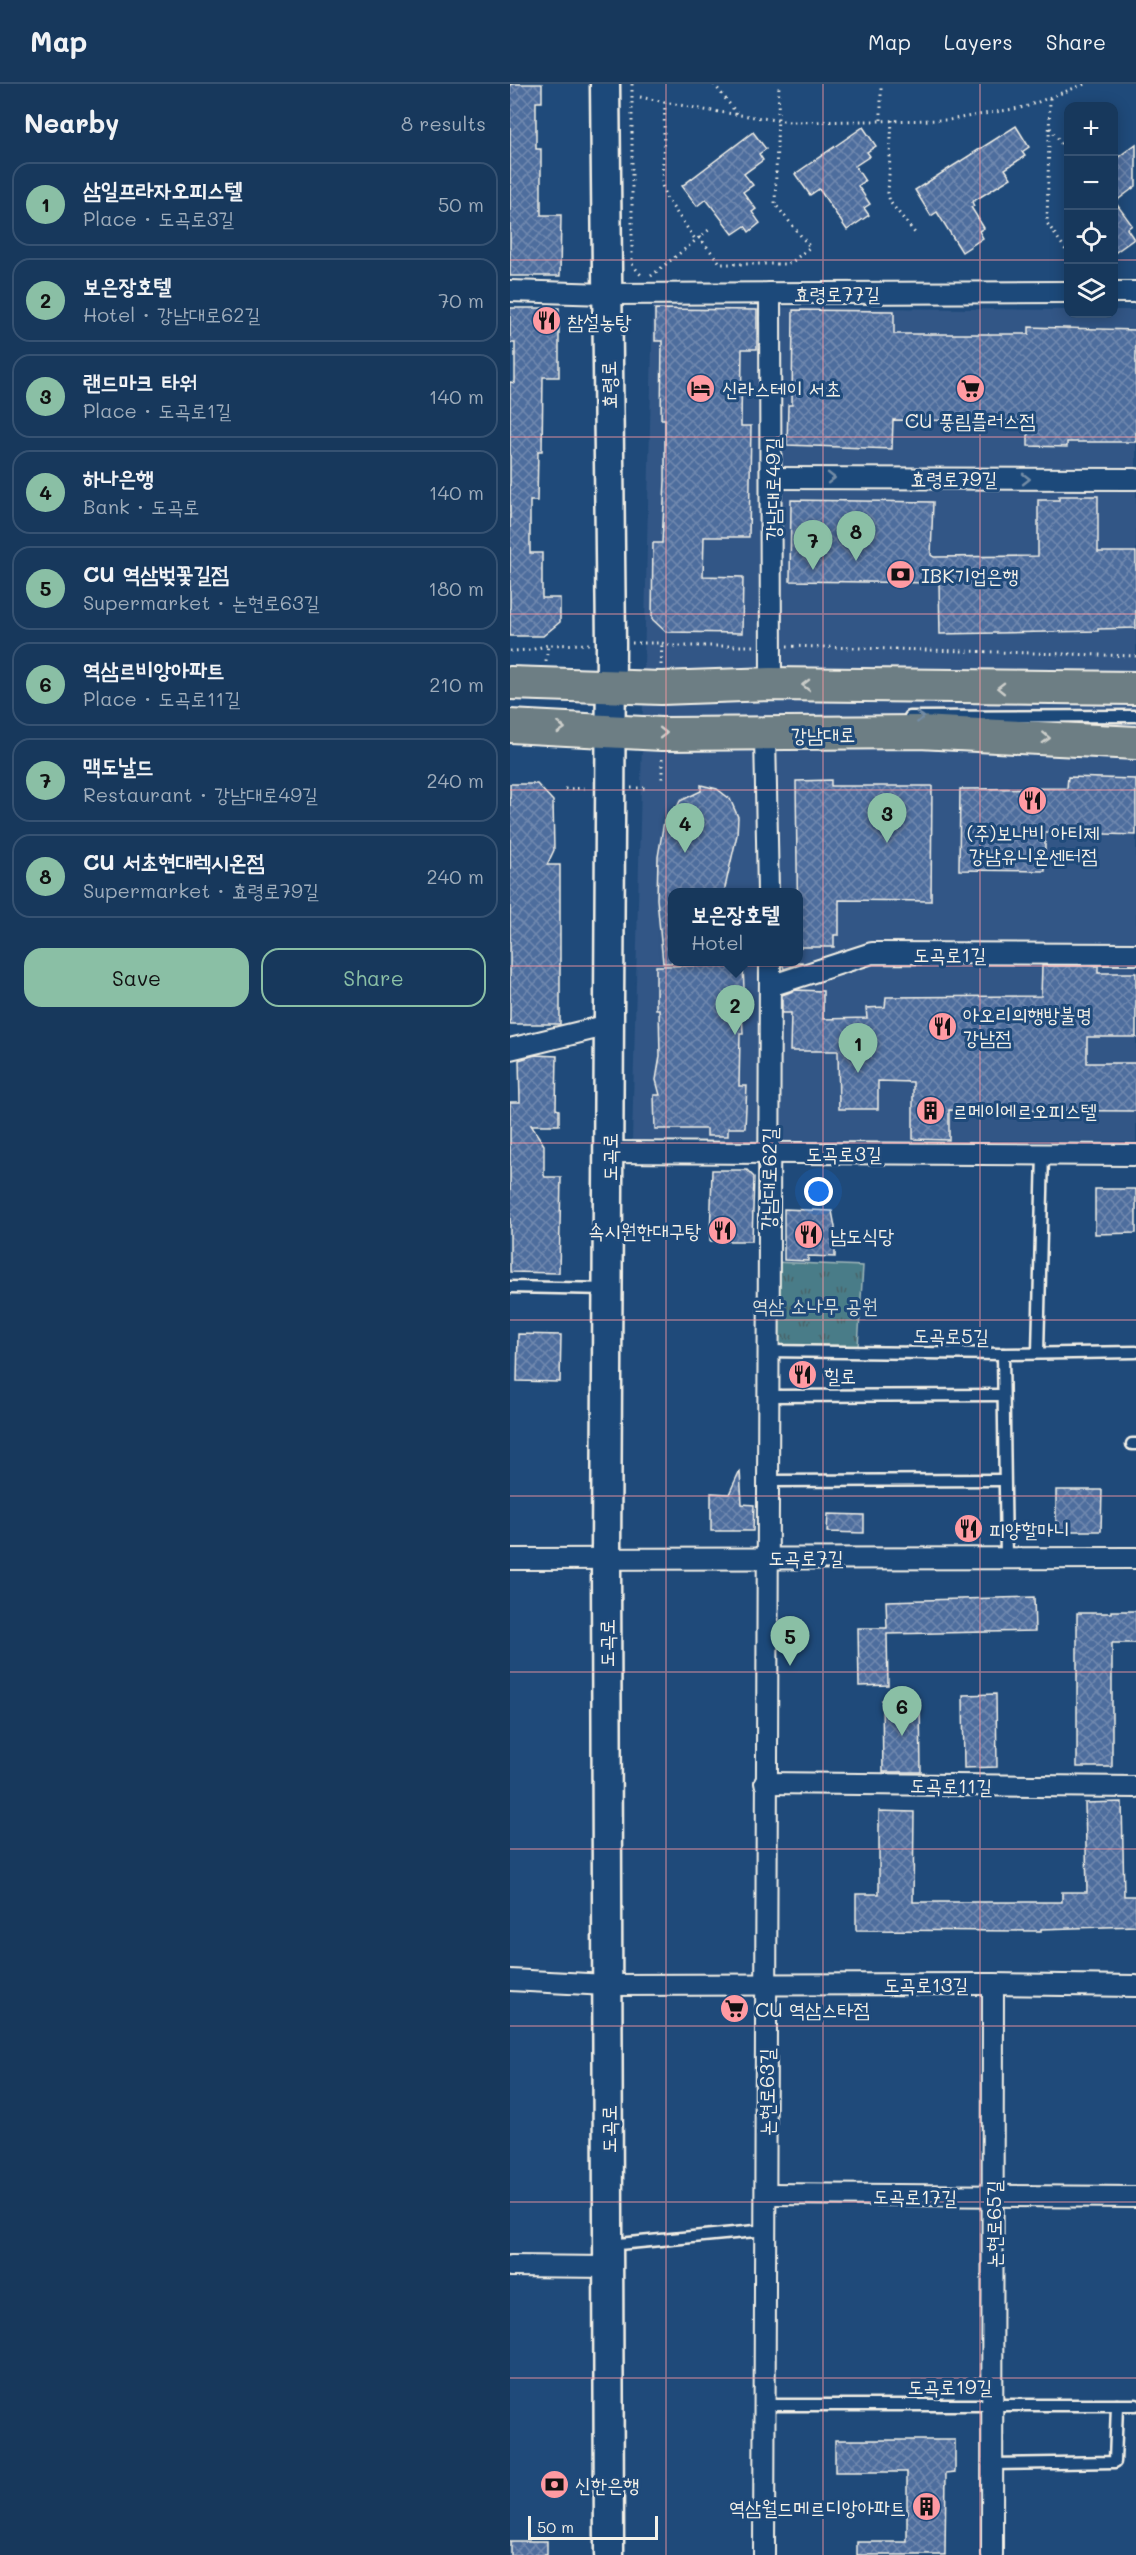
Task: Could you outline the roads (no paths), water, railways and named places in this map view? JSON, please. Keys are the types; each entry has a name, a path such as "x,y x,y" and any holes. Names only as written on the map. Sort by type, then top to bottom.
{"main road":[{"name":"효령로","path":"605,84 611,731"},
{"path":"510,683 544,682 661,687 771,684 1059,688 1128,694"},
{"name":"강남대로","path":"510,726 662,734 715,732 765,735 919,732 1136,743"},
{"name":"도곡로","path":"609,2555 606,1558 611,731"}],"street":[{"name":"효령로77길","path":"510,291 606,294 1064,292"},
{"path":"1118,292 1136,292"},
{"name":"강남대로49길","path":"770,293 771,684"},
{"name":"효령로79길","path":"772,478 1136,479"},
{"path":"765,735 768,888"},
{"name":"도곡로1길","path":"770,986 872,953 1136,954"},
{"name":"강남대로62길","path":"766,1557 770,966"},
{"path":"510,1049 609,1025"},
{"name":"도곡로3길","path":"609,1152 1136,1155"},
{"name":"논현로63길","path":"764,2555 767,1984 766,1557"},
{"name":"도곡로7길","path":"510,1559 1136,1558"},
{"name":"도곡로11길","path":"765,1783 1136,1788"},
{"name":"도곡로13길","path":"510,1980 608,1985 1136,1986"},
{"name":"논현로65길","path":"992,2555 993,1984"},
{"name":"도곡로17길","path":"766,2194 1136,2197"},
{"path":"510,2266 608,2256"}],"lane":[{"path":"895,718 1136,716"},
{"path":"715,732 871,720"},
{"path":"1038,1352 1043,1153"},
{"path":"510,1287 608,1289"},
{"name":"도곡로5길","path":"766,1351 1003,1354 1136,1352"},
{"path":"1003,1354 1006,1558"},
{"path":"767,1396 1003,1395"},
{"path":"767,1481 1005,1480"},
{"path":"608,2256 766,2230"},
{"name":"도곡로19길","path":"765,2405 1136,2405"},
{"path":"992,2464 1114,2462 1117,2405"}],"place":[{"name":"참설농탕","path":"546,321"},
{"name":"신라스테이 서초","path":"701,388"},
{"name":"CU 풍림플러스점","path":"970,389"},
{"name":"CU 서초현대렉시온점","path":"856,561"},
{"name":"맥도날드","path":"813,570"},
{"name":"IBK기업은행","path":"900,575"},
{"name":"(주)보나비 아티제 강남유니온센터점","path":"1033,801"},
{"name":"랜드마크 타워","path":"887,843"},
{"name":"하나은행","path":"685,853"},
{"name":"아오리의행방불명 강남점","path":"942,1026"},
{"name":"보은장호텔","path":"735,1035"},
{"name":"삼일프라자오피스텔","path":"858,1073"},
{"name":"르메이에르오피스텔","path":"931,1110"},
{"name":"속시원한대구탕","path":"722,1230"},
{"name":"남도식당","path":"809,1235"},
{"name":"힐로","path":"803,1375"},
{"name":"피양할마니","path":"968,1529"},
{"name":"CU 역삼벚꽃길점","path":"790,1666"},
{"name":"역삼르비앙아파트","path":"902,1736"},
{"name":"CU 역삼스타점","path":"734,2009"},
{"name":"신한은행","path":"554,2484"},
{"name":"역삼월드메르디앙아파트","path":"927,2507"}],"park label":[{"name":"역삼 소나무 공원","path":"815,1305"}]}
